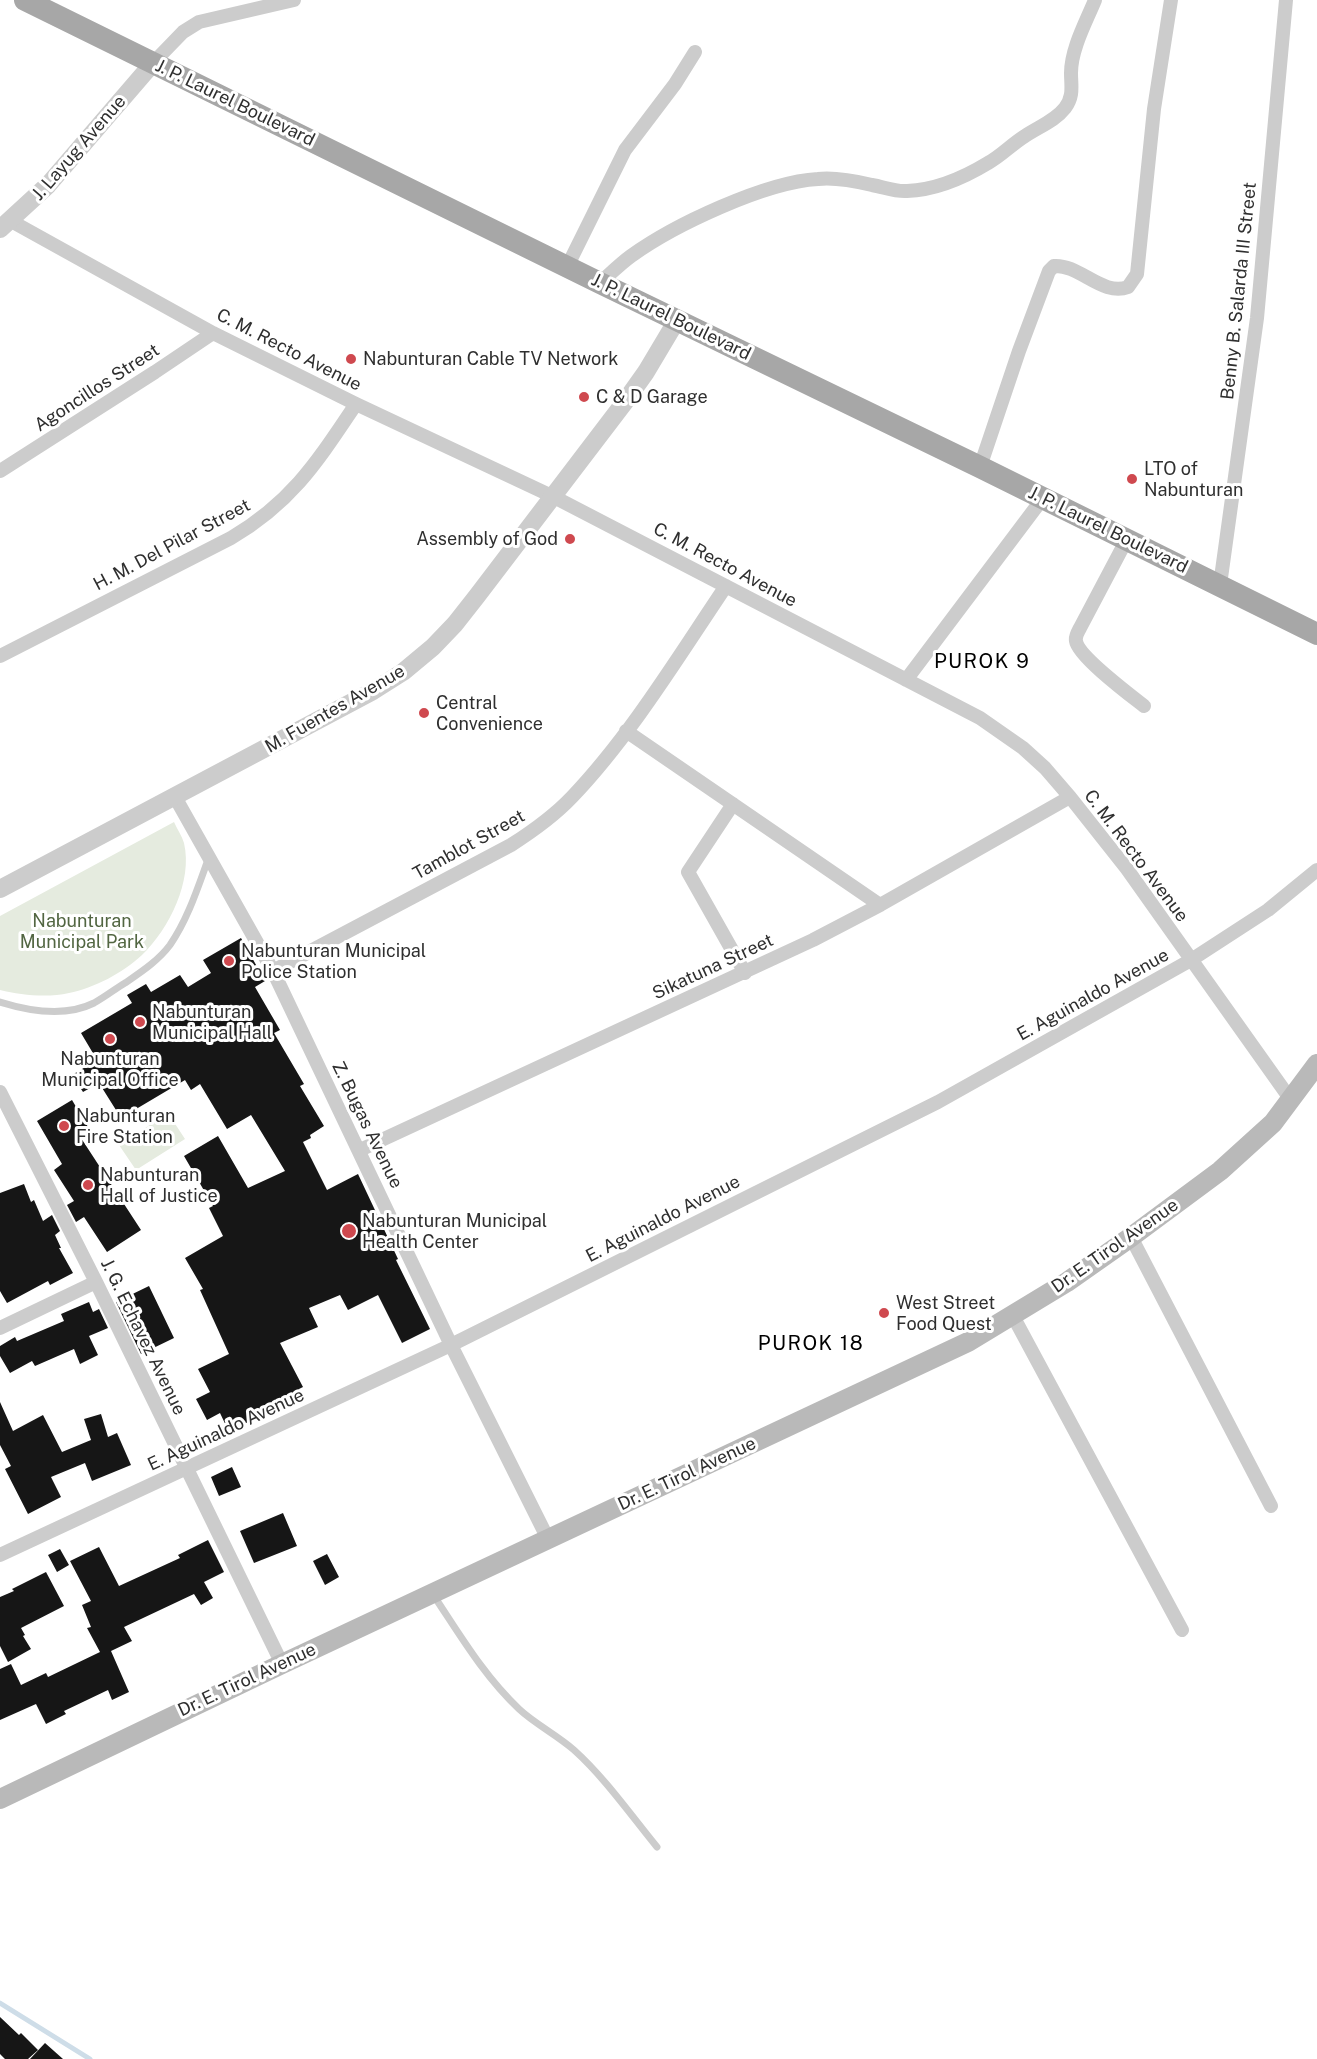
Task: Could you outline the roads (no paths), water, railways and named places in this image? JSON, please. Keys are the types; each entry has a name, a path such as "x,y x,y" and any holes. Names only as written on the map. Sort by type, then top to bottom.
{"main road":[{"name":"J. P. Laurel Boulevard","path":"26,0 567,267 980,466 1317,634"},
{"name":"Dr. E. Tirol Avenue","path":"0,1799 432,1593 968,1342 1067,1282 1220,1171 1273,1123 1317,1064"}],"street":[{"path":"153,63 183,32 199,22 294,0"},
{"path":"600,283 630,256 652,243 717,209 763,191 819,178 852,181 889,190 907,191 922,189 962,176 989,163 1056,116 1066,106 1072,90 1070,71 1077,43 1095,0"},
{"path":"980,466 1049,271 1054,266 1066,267 1117,289 1128,287 1137,274 1154,109 1171,0"},
{"name":"Benny B. Salarda III Street","path":"1220,585 1257,318 1286,0"},
{"path":"567,267 625,150 675,84 695,52"},
{"name":"J. Layug Avenue","path":"5,225 48,185 153,63"},
{"name":"C. M. Recto Avenue","path":"5,225 356,404 554,497 980,718 1045,768 1070,797 1127,869 1291,1100"},
{"name":"M. Fuentes Avenue","path":"0,889 341,709 403,672 433,647 455,624 554,497 646,372 677,320"},
{"name":"Agoncillos Street","path":"0,471 213,333"},
{"name":"H. M. Del Pilar Street","path":"0,656 253,525 275,508 313,468 356,404"},
{"path":"906,680 1043,498"},
{"path":"1127,539 1080,628 1076,641 1078,648 1087,658 1144,706"},
{"name":"Tamblot Street","path":"273,971 520,840 545,822 571,798 627,730 726,586"},
{"path":"627,730 880,905"},
{"name":"Z. Bugas Avenue","path":"175,797 273,971 548,1539"},
{"name":"Sikatuna Street","path":"360,1150 745,973 880,905 1070,797"},
{"path":"733,804 688,872 745,973"},
{"name":"E. Aguinaldo Avenue","path":"0,1556 452,1344 938,1102 1191,960 1268,910 1317,870"},
{"name":"J. G. Echavez Avenue","path":"0,1092 5,1112 96,1282 282,1664"},
{"path":"1131,1237 1271,1506"},
{"path":"0,1328 96,1282"},
{"path":"1013,1316 1182,1630"}],"lane":[{"path":"0,1002 32,1010 54,1012 75,1010 94,1003 144,970 159,958 180,928 209,857"},
{"path":"432,1593 474,1656 502,1691 520,1710 551,1731 595,1770 657,1847"}],"waterway":[{"path":"0,2003 90,2059"}],"place":[{"name":"Nabunturan Cable TV Network","path":"351,359"},
{"name":"C & D Garage","path":"584,397"},
{"name":"LTO of Nabunturan","path":"1132,479"},
{"name":"Assembly of God","path":"570,539"},
{"name":"Central Convenience","path":"424,713"},
{"name":"Nabunturan Municipal Police Station","path":"229,961"},
{"name":"Nabunturan Municipal Hall","path":"140,1022"},
{"name":"Nabunturan Municipal Office","path":"110,1039"},
{"name":"Nabunturan Fire Station","path":"64,1126"},
{"name":"Nabunturan Hall of Justice","path":"88,1185"},
{"name":"Nabunturan Municipal Health Center","path":"349,1231"},
{"name":"West Street Food Quest","path":"884,1313"}],"district":[{"name":"PUROK 9","path":"982,662"},
{"name":"PUROK 18","path":"811,1344"}],"park label":[{"name":"Nabunturan Municipal Park","path":"82,931"}]}
